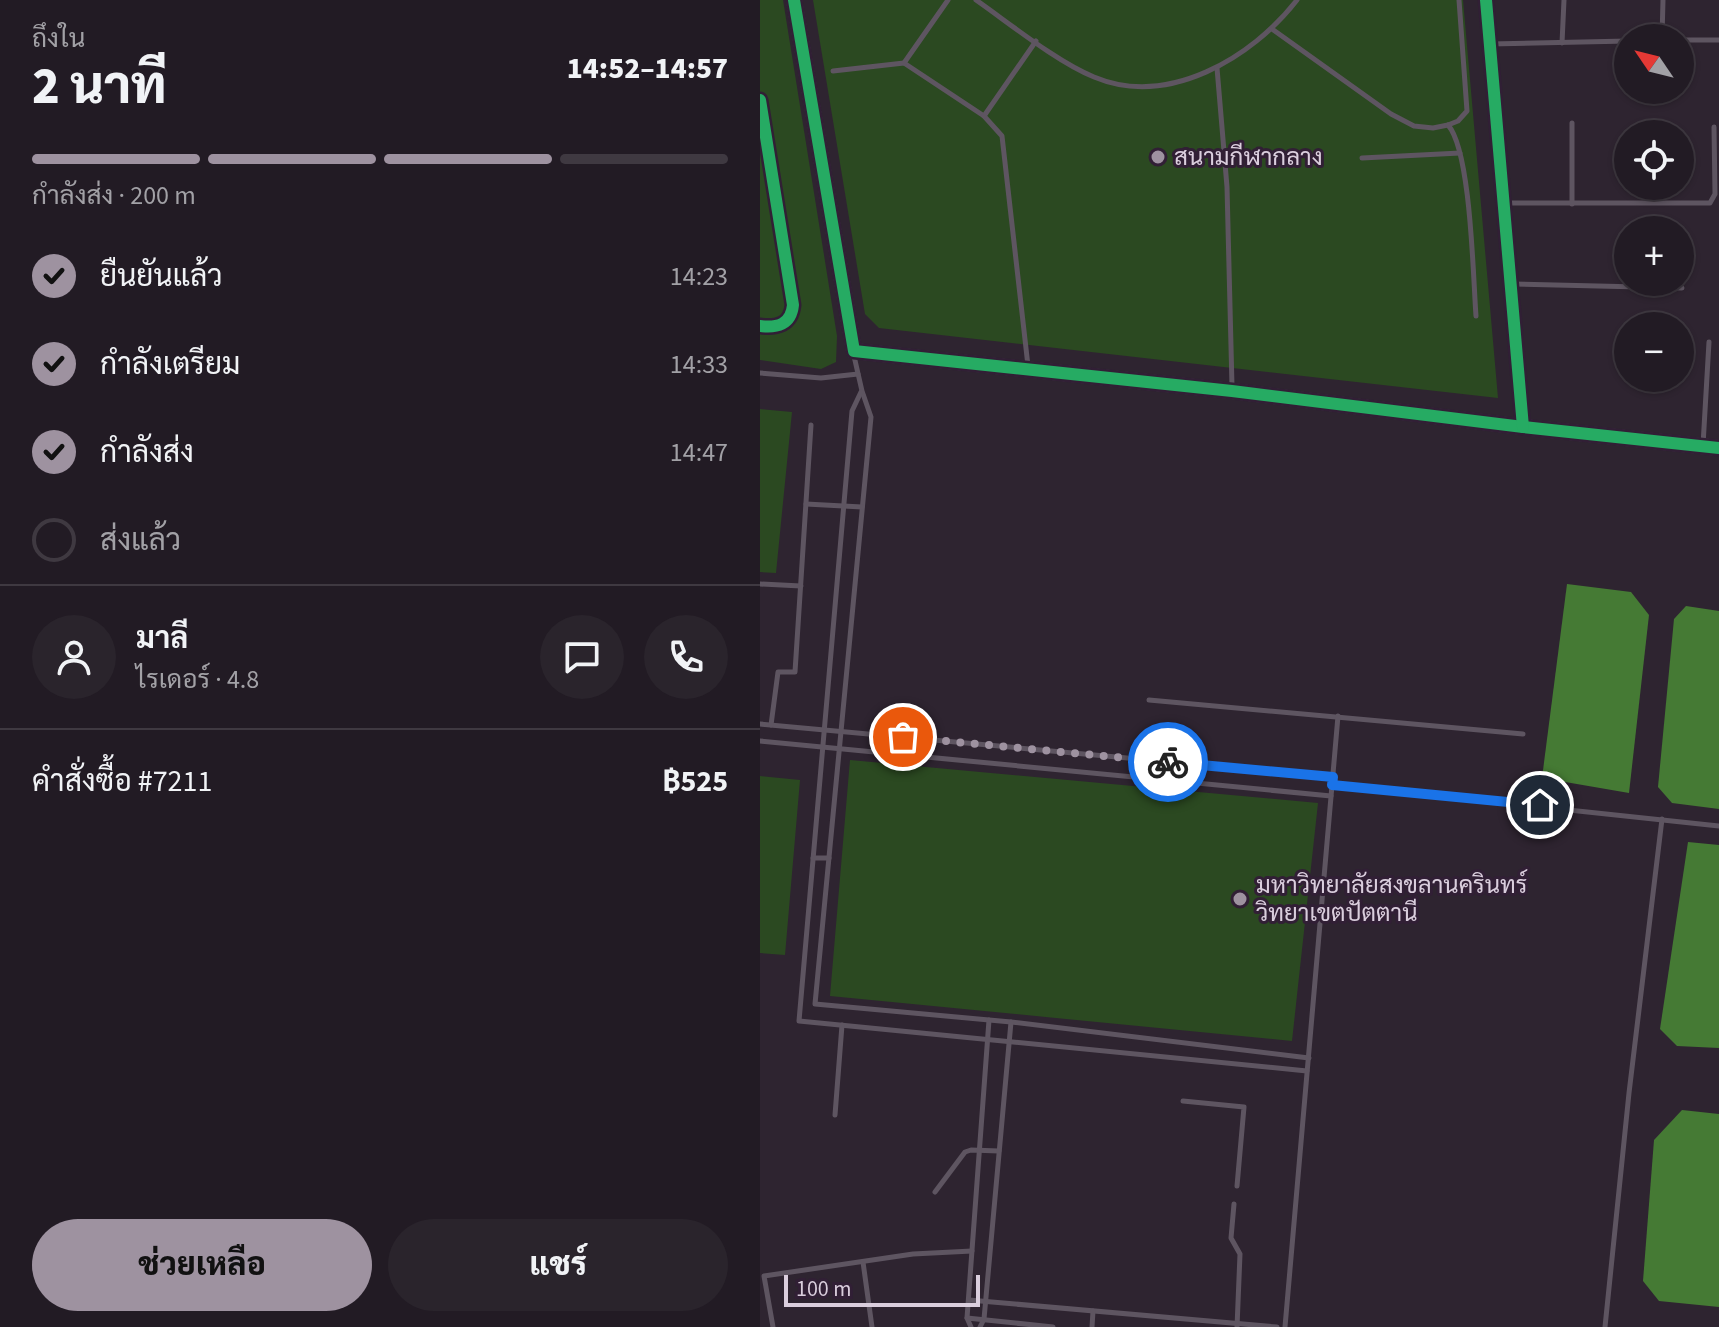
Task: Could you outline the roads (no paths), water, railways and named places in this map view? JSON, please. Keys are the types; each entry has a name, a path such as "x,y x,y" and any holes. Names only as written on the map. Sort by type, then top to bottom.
{"street":[{"path":"794,0 854,351 1711,447"},
{"path":"1486,0 1523,427"}],"lane":[{"path":"904,63 948,0"},
{"path":"976,0 1093,77 1118,85 1160,84 1217,68 1243,53 1272,29 1297,0"},
{"path":"1272,29 1406,123 1425,129 1448,125 1463,117 1468,104 1459,0"},
{"path":"1562,43 1564,0"},
{"path":"1662,24 1663,0"},
{"path":"1694,40 1719,40"},
{"path":"984,116 1036,41"},
{"path":"1490,44 1614,41"},
{"path":"833,71 904,63 995,126 1005,147 1028,369"},
{"path":"1217,68 1227,187 1232,391"},
{"path":"1572,123 1572,204"},
{"path":"1448,125 1455,135 1460,153 1470,229 1476,316"},
{"path":"1504,203 1710,203 1715,194 1714,127"},
{"path":"1362,158 1460,153"},
{"path":"1510,284 1614,286"},
{"path":"1709,342 1711,447"},
{"path":"854,351 871,417 815,1004 1011,1022 1309,1058"},
{"path":"760,373 821,378 858,374"},
{"path":"862,391 852,411 799,1021 1307,1071"},
{"path":"771,725 778,672 795,672 811,425"},
{"path":"806,504 862,507"},
{"path":"760,584 801,586"},
{"path":"1149,700 1523,734"},
{"path":"1285,1327 1338,716"},
{"path":"760,724 1333,777"},
{"path":"760,741 1331,796"},
{"path":"1332,785 1719,826"},
{"path":"1605,1327 1662,819"},
{"path":"813,858 829,858"},
{"path":"971,1327 967,1318 989,1020"},
{"path":"980,1327 986,1301 1011,1022"},
{"path":"835,1115 842,1025"},
{"path":"1183,1101 1244,1107 1237,1186"},
{"path":"935,1192 965,1152 999,1151"},
{"path":"1234,1204 1231,1238 1240,1254 1237,1326"},
{"path":"773,1327 764,1276 913,1254 972,1251"},
{"path":"863,1262 872,1327"},
{"path":"969,1300 1237,1326 1277,1327"},
{"path":"1092,1327 1093,1311"},
{"path":"967,1318 1053,1327"}],"place":[{"name":"สนามกีฬากลาง","path":"1158,157"},
{"name":"มหาวิทยาลัยสงขลานครินทร์ วิทยาเขตปัตตานี","path":"1240,899"}]}
